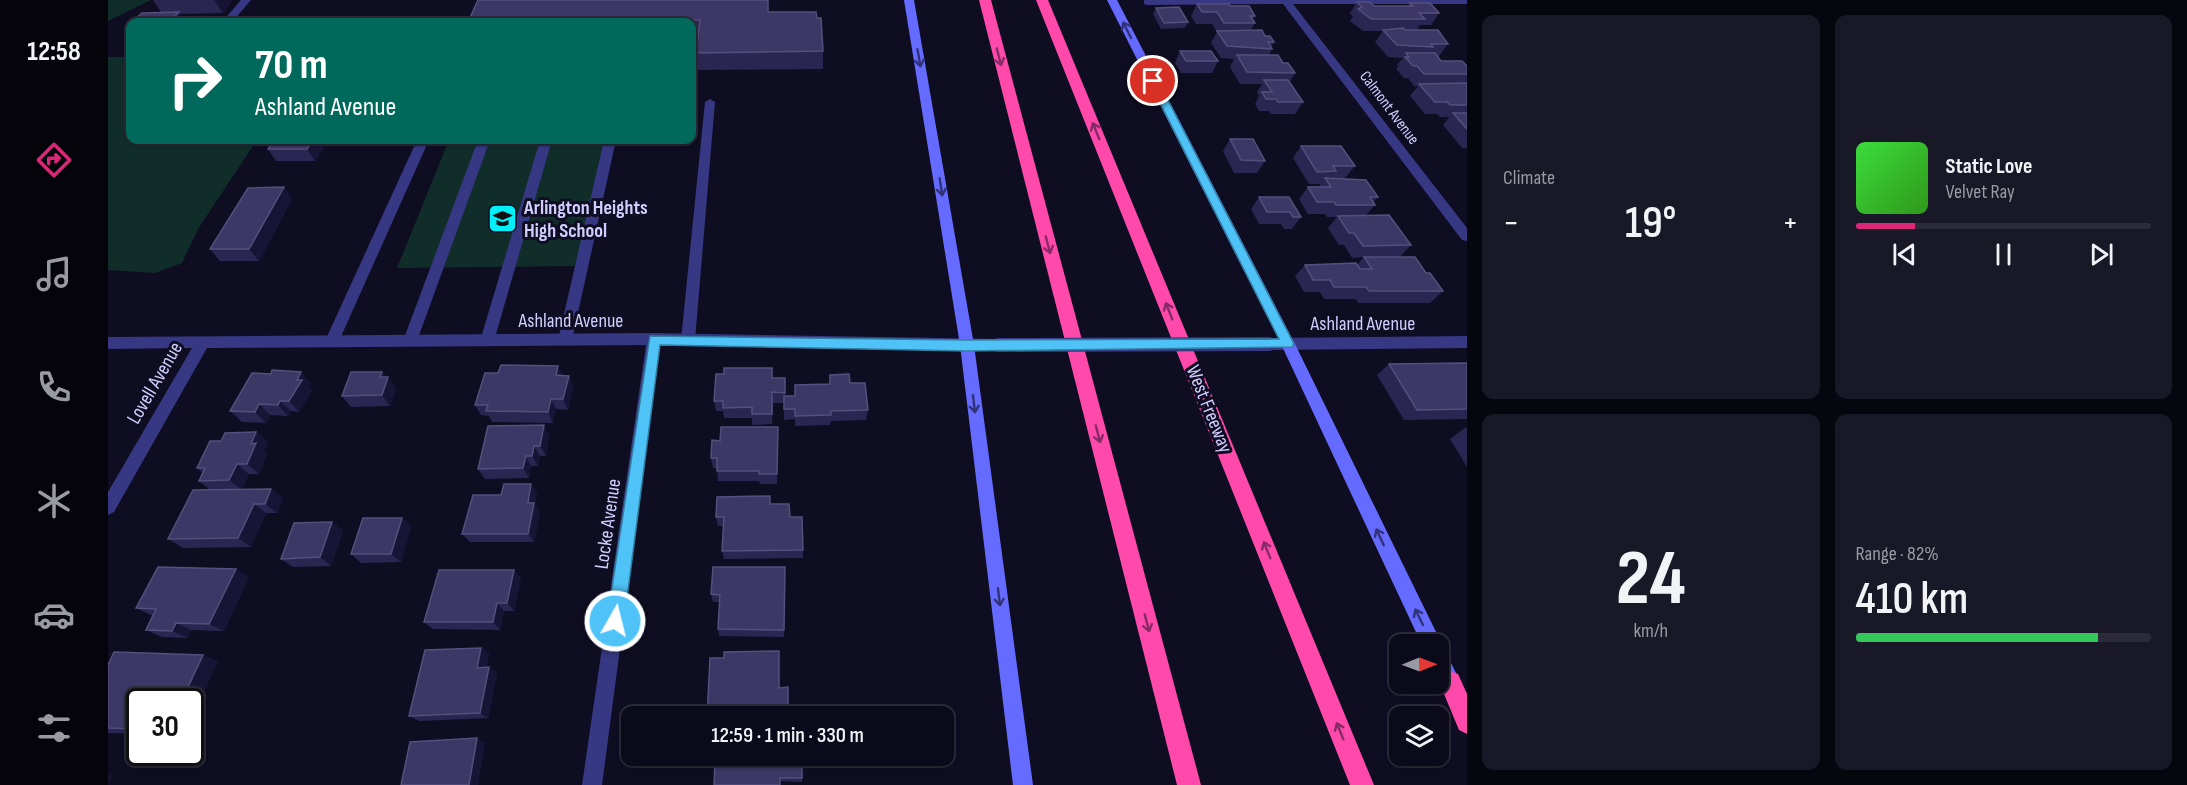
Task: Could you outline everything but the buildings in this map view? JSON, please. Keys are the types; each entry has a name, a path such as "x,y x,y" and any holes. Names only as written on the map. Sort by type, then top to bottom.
{"highway":[{"path":"985,0 1189,785"},
{"name":"West Freeway","path":"1042,0 1362,785"},
{"path":"1450,682 1467,722"}],"main road":[{"path":"909,0 967,345 1023,785"},
{"path":"1112,0 1288,344 1427,634"},
{"path":"1450,682 1467,716"}],"street":[{"path":"230,18 246,0"},
{"name":"Calmont Avenue","path":"1286,1 1467,237"},
{"path":"1147,2 1467,1"},
{"path":"688,340 710,102"},
{"path":"332,341 421,144"},
{"path":"410,341 483,144"},
{"path":"487,340 545,144"},
{"path":"565,340 609,144"},
{"name":"Ashland Avenue","path":"108,343 654,339 967,345 1467,342"},
{"name":"Locke Avenue","path":"592,785 654,339"},
{"name":"Lovell Avenue","path":"108,507 203,342"}],"green space":[{"path":"108,0 151,0 108,21"},
{"path":"108,57 126,57 126,144 254,144 198,229 182,263 155,273 108,270"},
{"path":"447,144 613,144 588,266 397,268"}],"place":[{"name":"Arlington Heights High School","path":"503,219"}],"route":[{"path":"615,621 654,339 967,345 1288,344 1153,81"}]}
